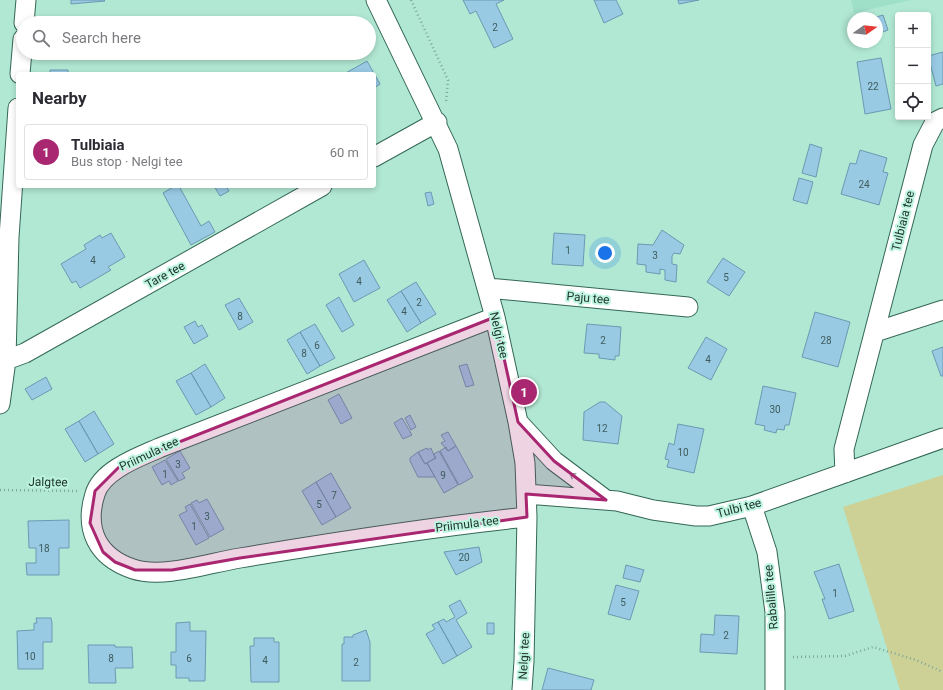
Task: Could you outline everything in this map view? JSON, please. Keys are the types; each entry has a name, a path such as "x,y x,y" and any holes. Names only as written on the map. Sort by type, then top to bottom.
{"street":[{"path":"25,16 26,0"},
{"name":"Nelgi tee","path":"376,0 437,122 448,149 488,288 518,422 525,463 527,517 522,690"},
{"path":"20,72 21,60"},
{"name":"Tulbiaia tee","path":"844,473 844,449 923,145 935,122 943,118"},
{"path":"376,156 437,122"},
{"path":"0,404 6,360 9,237 16,137"},
{"name":"Tare tee","path":"6,360 25,353 318,188"},
{"name":"Paju tee","path":"488,288 688,307"},
{"path":"875,332 943,310"},
{"name":"Priimula tee","path":"495,317 159,448 121,465 102,482 95,491 91,508 90,523 95,539 103,552 115,562 134,570 153,571 172,570 468,523 527,517"},
{"path":"518,422 554,461 606,500"},
{"name":"Tulbi tee","path":"526,494 606,500 653,510 696,516 709,516 752,506 943,438"},
{"name":"Rabalille tee","path":"752,506 767,552 775,612 774,690"}],"path":[{"path":"411,0 448,80 446,109 437,122"},
{"name":"Jalgtee","path":"0,490 95,491"},
{"path":"774,658 845,656 874,647 916,660 943,672"}],"highlighted area":[{"path":"495,317 518,422 554,461 606,500 526,494 527,517 240,558 172,570 135,570 115,562 103,552 90,523 95,491 121,465"}],"shaded area":[{"path":"851,0 911,0 858,12 854,12"},
{"path":"943,475 943,690 900,690 843,507"}],"building":[{"path":"71,0 104,0 105,1 71,4"},
{"path":"463,0 504,0 496,4 513,39 494,48 476,11 470,14"},
{"path":"594,0 616,0 623,14 604,23"},
{"path":"678,0 699,0 679,4"},
{"path":"883,15 888,30 883,32"},
{"path":"943,52 943,84 936,86 931,67 931,55"},
{"path":"881,58 891,109 865,114 857,62"},
{"path":"367,61 373,72 348,72"},
{"path":"50,70 68,70 68,72 50,72"},
{"path":"376,77 380,84 376,87"},
{"path":"810,144 822,148 816,177 802,173"},
{"path":"860,150 887,158 883,172 888,173 879,205 841,194 850,163 856,164"},
{"path":"799,178 813,182 807,204 793,200"},
{"path":"172,188 180,188 201,226 209,221 215,232 191,245 163,193"},
{"path":"215,188 227,188 229,191 220,196"},
{"path":"431,192 434,204 428,206 425,193"},
{"path":"662,230 684,245 680,254 674,253 672,256 672,264 677,265 676,282 665,280 665,270 660,269 660,274 646,272 646,265 637,264 638,244 653,245"},
{"path":"111,233 125,257 108,267 111,270 80,288 76,281 72,283 61,264 86,249 84,245 100,235 102,238"},
{"path":"554,233 585,235 583,266 552,264"},
{"path":"723,258 745,272 729,296 707,282"},
{"path":"364,260 380,288 354,302 339,274"},
{"path":"416,282 436,314 421,323 401,291"},
{"path":"401,291 421,323 407,332 387,300"},
{"path":"339,297 354,325 342,332 326,305"},
{"path":"239,298 253,322 239,330 225,305"},
{"path":"815,312 850,322 838,367 802,357"},
{"path":"195,321 198,327 202,325 208,336 194,344 184,327"},
{"path":"315,324 335,358 320,366 300,332"},
{"path":"587,324 621,327 619,356 615,356 615,360 599,358 599,354 584,353"},
{"path":"300,332 320,366 307,374 287,340"},
{"path":"706,337 727,349 711,380 688,368"},
{"path":"943,347 943,376 941,376 932,351"},
{"path":"205,364 225,398 211,407 191,373"},
{"path":"467,364 474,385 466,387 459,366"},
{"path":"191,373 211,407 196,415 176,381"},
{"path":"46,377 52,389 32,400 25,389"},
{"path":"763,386 796,393 789,425 785,425 784,430 777,429 776,433 764,430 765,426 755,424"},
{"path":"339,394 352,418 341,424 328,400"},
{"path":"600,402 605,402 622,416 618,444 583,440 584,412"},
{"path":"94,411 114,444 98,454 79,421"},
{"path":"410,415 416,427 411,430 405,418"},
{"path":"402,418 412,435 403,439 394,423"},
{"path":"79,421 98,454 85,462 65,429"},
{"path":"678,424 704,429 694,473 667,467 669,460 665,459 669,443 674,445"},
{"path":"448,432 456,446 448,451 441,443 445,441 441,435"},
{"path":"456,446 473,477 459,485 440,451 446,447 448,451"},
{"path":"427,448 428,450 431,448 435,458 425,464 418,452"},
{"path":"180,451 190,468 182,473 185,478 179,481 166,459"},
{"path":"439,451 458,485 444,493 427,463 436,458 434,454"},
{"path":"418,452 425,464 427,463 435,477 418,477 410,458"},
{"path":"165,460 178,481 171,485 169,481 162,485 152,467"},
{"path":"331,473 351,508 336,517 316,482"},
{"path":"316,482 336,517 322,525 302,491"},
{"path":"207,499 224,529 210,537 191,503 197,500 199,503"},
{"path":"190,504 209,538 196,545 179,515 187,511 185,507"},
{"path":"69,520 69,548 59,548 59,575 27,575 26,563 36,563 36,548 29,548 28,521"},
{"path":"479,547 482,562 456,575 444,552"},
{"path":"839,564 854,611 829,619 822,599 825,599 814,572"},
{"path":"626,565 644,570 640,582 623,578"},
{"path":"616,585 639,591 630,620 608,614"},
{"path":"460,600 467,613 456,620 472,647 457,656 438,622 444,619 446,622 455,617 449,606"},
{"path":"715,615 739,616 737,654 700,652 701,634 714,635"},
{"path":"36,618 51,618 52,623 52,642 43,642 43,669 18,669 17,631 34,630 34,623 37,623"},
{"path":"190,622 190,631 206,631 205,681 189,681 189,678 176,678 176,665 171,665 171,652 176,652 176,623"},
{"path":"438,622 457,656 443,664 426,634 435,629 432,625"},
{"path":"487,623 494,623 494,634 487,634"},
{"path":"366,630 370,642 370,681 342,681 342,644 344,644 344,637 353,637 353,635"},
{"path":"254,638 274,638 274,642 279,642 279,682 251,682 250,646 254,646"},
{"path":"88,645 115,645 115,647 132,647 133,668 115,668 116,683 89,683"},
{"path":"548,668 594,680 591,690 542,690"}],"place":[{"name":"Tulbiaia","path":"524,392"}]}
